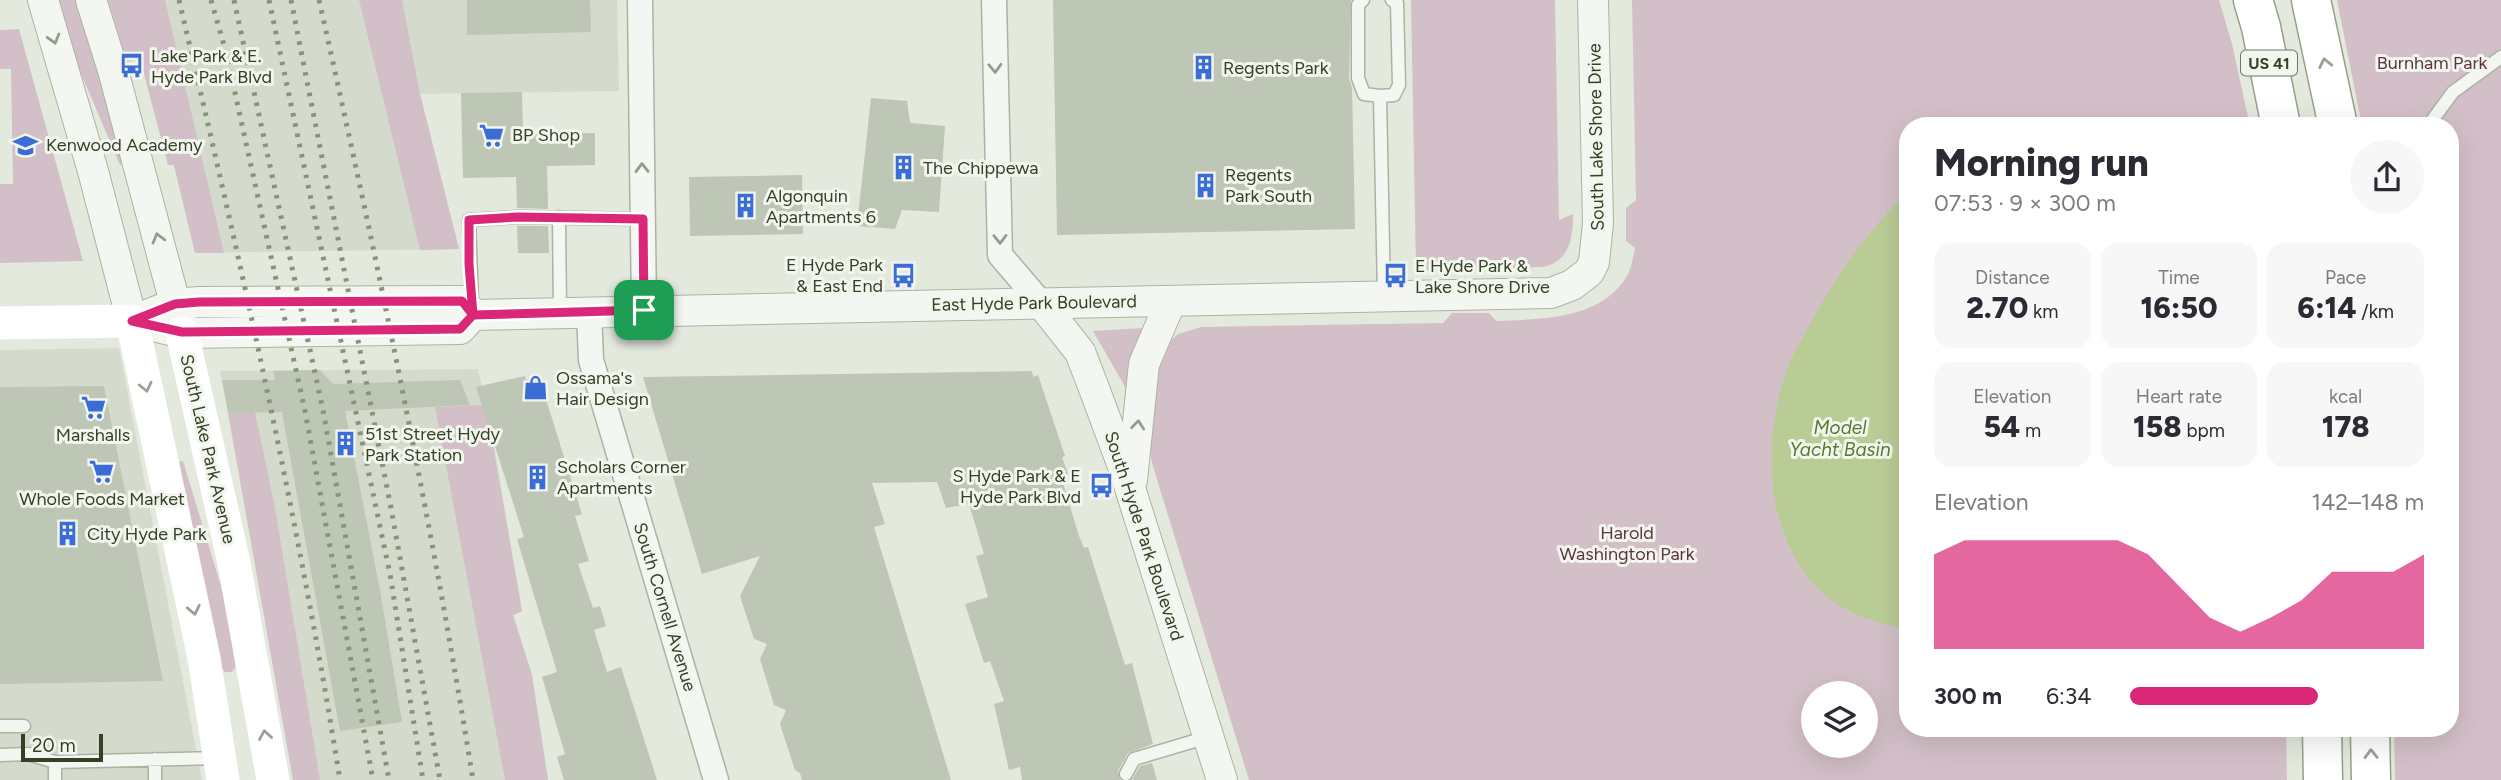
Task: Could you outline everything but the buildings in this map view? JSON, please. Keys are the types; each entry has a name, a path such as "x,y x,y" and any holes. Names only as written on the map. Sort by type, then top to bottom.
{"highway":[{"name":"US 41","path":"2253,0 2262,27 2279,117"},
{"name":"US 41","path":"2311,0 2336,117"},
{"path":"2297,737 2297,780"},
{"path":"2322,737 2323,780"},
{"path":"2370,737 2371,780"}],"main road":[{"name":"South Lake Park Avenue","path":"179,318 234,563 273,780"},
{"name":"East Hyde Park Boulevard","path":"0,323 132,321"},
{"path":"132,321 201,645 222,769"}],"street":[{"path":"43,0 93,171 132,321"},
{"name":"South Lake Park Avenue","path":"91,0 113,70 179,318"},
{"path":"640,0 644,310"},
{"path":"994,0 1000,255 1042,304"},
{"name":"South Lake Shore Drive","path":"1589,272 1594,262 1598,235 1593,0"},
{"name":"East Hyde Park Boulevard","path":"132,321 179,318 460,329 473,315 1551,293 1572,285 1589,272"},
{"path":"1131,493 1144,364 1171,301"},
{"name":"South Hyde Park Boulevard","path":"1042,304 1080,352 1131,493 1222,780"},
{"name":"South Cornell Avenue","path":"575,312 716,780"}],"lane":[{"path":"1363,0 1358,5 1358,78 1364,94 1380,96 1394,94 1399,85 1397,4 1392,0"},
{"path":"2435,117 2453,92 2501,57"},
{"path":"1380,96 1384,295"},
{"path":"559,218 575,312"},
{"path":"473,315 469,220 643,219"},
{"path":"0,726 24,726"},
{"path":"1126,774 1134,759 1208,737"},
{"path":"0,755 28,754 55,762 155,759 222,769"},
{"path":"155,759 155,780"},
{"path":"55,762 55,780"}],"shaded area":[{"path":"134,0 617,0 619,91 420,94 459,249 195,253"},
{"path":"119,348 202,780 0,780 0,350"},
{"path":"478,369 493,439 522,611 513,615 532,675 548,780 293,780 220,371"}],"green space":[{"path":"58,0 78,0 124,163 120,165 77,64"},
{"path":"108,0 165,0 224,253 195,253 174,165 168,165 140,59 127,62"},
{"path":"359,0 402,0 420,94 459,249 420,250"},
{"path":"1411,0 1555,0 1559,220 1573,214 1571,240 1564,254 1552,264 1543,267 1416,271"},
{"name":"Harold Washington Park","path":"1632,0 2219,0 2248,117 1899,117 1899,737 2286,737 2287,780 1249,780 1152,463 1149,444 1160,351 1178,334 1201,327 1443,323 1452,313 1489,313 1496,321 1570,314 1587,309 1617,289 1629,271 1635,248 1626,241 1626,208 1636,200"},
{"name":"Burnham Park","path":"2337,0 2501,0 2501,780 2395,780 2394,737 2459,737 2459,117 2360,117"},
{"name":"Kenwood Academy","path":"19,29 83,261 0,263 0,184 13,184 11,69 0,69 0,30"},
{"path":"1145,328 1128,392 1093,331"},
{"path":"486,405 522,611 513,615 532,675 548,780 505,780 435,407"},
{"path":"255,412 275,508 320,780 293,780 228,413"},
{"path":"183,461 224,596 236,661 232,672 225,672 221,668 178,462"}],"water":[{"name":"Model Yacht Basin","path":"1899,201 1899,627 1850,612 1821,592 1802,568 1787,542 1772,482 1774,420 1790,362 1846,265"}],"railway":[{"path":"179,0 267,388 306,584 340,780"},
{"path":"211,0 226,52 305,411 373,780"},
{"path":"234,0 323,410 389,780"},
{"path":"269,0 390,574 423,780"},
{"path":"291,0 391,508 440,780"},
{"path":"319,0 402,388 473,780"}],"place":[{"name":"Lake Park & E. Hyde Park Blvd","path":"131,66"},
{"name":"Regents Park","path":"1203,68"},
{"name":"BP Shop","path":"492,135"},
{"name":"Kenwood Academy","path":"26,145"},
{"name":"The Chippewa","path":"903,168"},
{"name":"Regents Park South","path":"1205,185"},
{"name":"Algonquin Apartments 6","path":"746,206"},
{"name":"E Hyde Park & East End","path":"903,275"},
{"name":"E Hyde Park & Lake Shore Drive","path":"1395,276"},
{"name":"Ossama's Hair Design","path":"536,388"},
{"name":"Marshalls","path":"93,408"},
{"name":"51st Street Hydy Park Station","path":"345,444"},
{"name":"Whole Foods Market","path":"102,472"},
{"name":"Scholars Corner Apartments","path":"537,477"},
{"name":"S Hyde Park & E Hyde Park Blvd","path":"1101,486"},
{"name":"City Hyde Park","path":"67,534"}],"route":[{"path":"644,310 473,315 460,329 182,332 132,321 175,304 199,302 462,301 473,315 469,220 517,217 643,219 644,310"}]}
